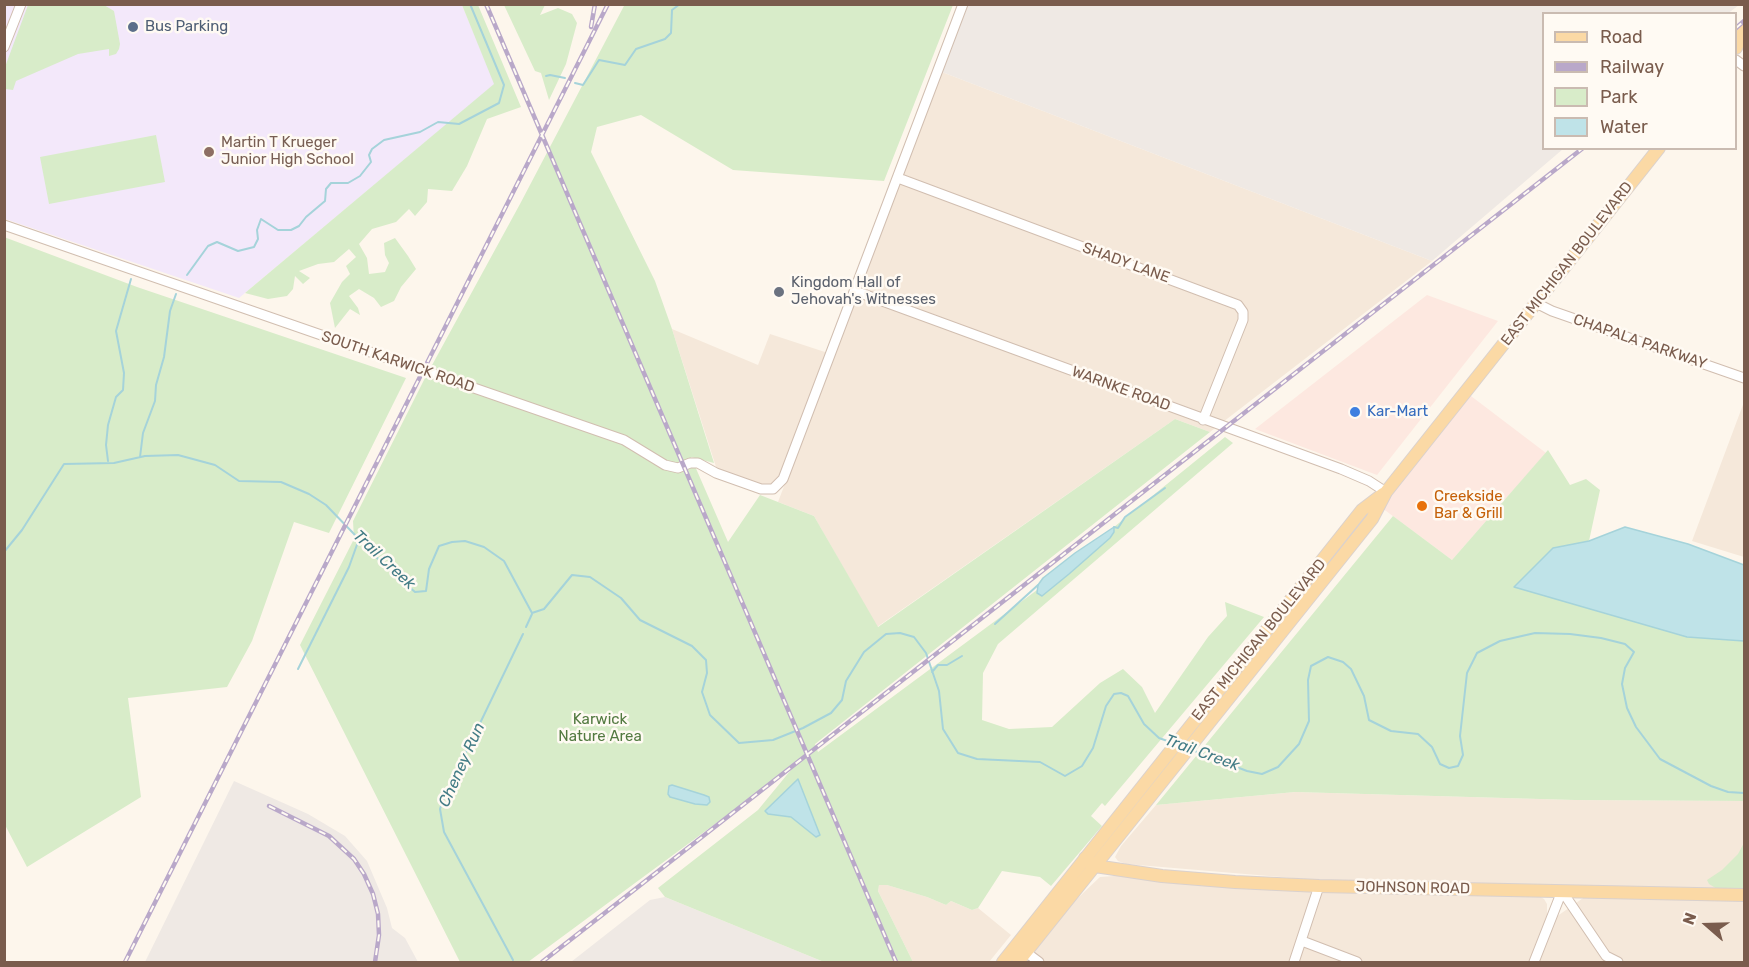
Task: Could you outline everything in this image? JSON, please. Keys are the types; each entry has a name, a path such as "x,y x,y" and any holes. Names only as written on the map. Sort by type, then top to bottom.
{"main road":[{"path":"1737,46 1744,30"},
{"name":"EAST MICHIGAN BOULEVARD","path":"1002,963 1020,953 1171,773 1372,519 1386,492 1657,150"},
{"name":"EAST MICHIGAN BOULEVARD","path":"1020,953 1085,858 1156,768 1362,510 1386,492"},
{"path":"1085,858 1095,866"},
{"name":"JOHNSON ROAD","path":"1095,866 1178,877 1319,886 1744,895"}],"street":[{"path":"4,47 21,4"},
{"path":"855,291 963,4"},
{"name":"SHADY LANE","path":"898,178 1238,305 1243,312 1244,320 1203,420"},
{"name":"SOUTH KARWICK ROAD","path":"4,225 624,440 665,465 678,468 690,463 698,463 716,473 761,489 773,489 783,479 855,291"},
{"name":"WARNKE ROAD","path":"855,291 1341,469 1369,481 1386,492"},
{"name":"CHAPALA PARKWAY","path":"1536,303 1552,311 1744,378"},
{"path":"1294,963 1319,886"},
{"path":"1562,891 1607,959 1618,963"},
{"path":"1534,963 1562,891"},
{"path":"1302,941 1358,963"},
{"path":"1020,953 1039,963"}],"shaded area":[{"name":"Martin T Krueger Junior High School","path":"5,5 462,5 495,84 239,298 5,219"},
{"path":"968,5 1739,5 1730,12 1542,12 1542,150 1562,150 1432,261 942,72"},
{"path":"942,72 1432,261 1210,432 1175,419 877,627 814,516 778,502"},
{"path":"1427,295 1498,321 1377,475 1255,429"},
{"path":"672,329 758,365 770,334 828,353 782,477 773,486 761,487 717,470"},
{"path":"1467,393 1546,453 1452,560 1382,508 1388,493"},
{"path":"1744,402 1744,557 1692,541"},
{"path":"234,781 308,814 345,836 367,861 387,908 392,928 405,938 418,962 145,962"},
{"path":"1295,792 1575,800 1744,801 1744,889 1317,880 1126,864 1115,857 1121,846 1156,805"},
{"path":"1128,875 1537,895 1547,904 1547,918 1530,962 1022,962 1062,913 1100,877"},
{"path":"879,884 927,897 946,905 951,901 972,910 978,908 1011,935 989,962 913,962 878,891"},
{"path":"1586,896 1744,900 1744,962 1538,962 1556,917"},
{"path":"665,897 824,962 571,962 650,900"}],"green space":[{"name":"Karwick Nature Area","path":"625,4 953,5 884,181 733,170 641,115 597,127 591,152 655,281 672,329 714,463 691,457 728,542 760,495 814,516 878,627 1175,419 1210,432 815,744 818,752 1037,590 1037,593 1069,574 1114,532 1114,527 1225,437 1233,443 998,644 983,673 982,720 1009,729 1052,727 1100,683 1123,669 1142,687 1155,713 1208,637 1227,616 1225,602 1264,617 1105,806 1102,803 1091,816 1102,826 1051,886 1040,877 1002,871 978,908 972,910 951,901 946,905 887,885 879,885 878,891 913,962 824,962 665,897 658,888 758,810 795,765 528,962 460,962 300,645 354,539 353,521 425,378"},
{"path":"28,5 104,5 114,11 119,49 116,54 109,56 109,49 78,54 16,81 13,90 5,89 5,67"},
{"path":"462,5 478,5 521,107 487,119 467,166 452,191 428,189 427,202 415,216 409,209 396,222 372,229 359,244 367,258 369,274 385,272 389,263 385,255 384,243 395,238 416,269 401,287 394,301 381,307 374,298 359,289 349,296 360,315 350,309 335,328 330,303 342,282 350,274 346,266 356,257 349,249 334,262 318,264 299,271 310,278 303,284 295,276 293,289 287,296 268,299 245,293 494,84"},
{"path":"504,5 545,5 540,15 558,8 572,14 577,23 566,64 549,100 541,73 535,71"},
{"path":"156,135 165,182 49,204 40,157"},
{"path":"4,237 137,287 406,378 329,533 294,522 252,641 227,687 128,698 141,797 27,867 4,823"},
{"path":"1548,450 1570,485 1586,479 1600,490 1589,541 1553,548 1515,587 1687,637 1744,641 1744,801 1575,800 1295,792 1156,805 1393,516 1452,560"},
{"path":"1744,843 1744,892 1719,890 1709,884 1707,880 1722,870 1738,854"}],"water":[{"path":"1114,527 1110,538 1069,574 1042,596 1037,593 1038,585 1043,578"},
{"path":"1625,527 1688,544 1744,565 1744,641 1687,637 1514,587 1553,548 1589,541"},
{"path":"798,779 820,835 816,837 791,817 768,814 765,811"},
{"path":"669,786 709,797 710,802 707,805 695,804 670,797"}],"waterway":[{"path":"187,275 208,246 217,242 238,251 254,247 258,239 257,230 261,219 278,230 291,230 299,226 325,201 326,189 331,183 348,183 360,176 371,162 369,155 372,149 384,140 420,132 438,122 459,124 499,103 504,85 470,4"},
{"path":"575,83 583,85 599,60 625,65 636,49 665,39 671,33 672,10 680,4"},
{"path":"546,76 565,78"},
{"path":"108,461 106,445 108,425 116,397 123,390 124,373 116,331 131,279"},
{"path":"140,457 143,433 155,401 170,311 176,294"},
{"name":"Trail Creek","path":"4,552 22,530 64,464 114,463 145,456 178,455 215,465 239,481 281,482 309,494 326,505 383,564 415,592 426,591 429,569 439,546 452,542 465,541 484,547 504,561 532,613 544,609 572,575 590,577 621,598 640,620 692,646 706,660 707,673 702,692 710,715 739,743 773,740 831,713 842,700 846,681 864,652 886,634 900,633 914,637 926,653 939,691 943,729 958,753 977,759 1040,762 1065,776 1082,766 1093,748 1106,706 1114,694 1121,693 1128,696 1144,724 1159,738 1173,743"},
{"path":"1114,527 1118,528 1125,517 1165,488"},
{"path":"298,669 349,567 359,539"},
{"path":"995,624 1038,585"},
{"name":"Cheney Run","path":"526,627 532,614"},
{"name":"Trail Creek","path":"1192,750 1247,771 1262,774 1278,767 1299,744 1309,721 1308,680 1311,666 1328,657 1343,662 1351,669 1364,696 1369,720 1391,731 1418,734 1432,747 1440,764 1449,768 1458,766 1463,755 1460,736 1467,673 1477,653 1500,641 1535,633 1570,634 1625,644 1634,652 1625,668 1622,684 1627,708 1636,727 1660,759 1711,786 1728,792 1744,793"},
{"name":"Cheney Run","path":"513,960 444,832 440,809 523,634"},
{"path":"932,672 938,665 947,665 962,656"}],"railway":[{"path":"486,4 896,962"},
{"path":"591,27 595,4"},
{"path":"125,962 608,4"},
{"path":"1737,27 1744,21"},
{"path":"542,962 1580,150"},
{"path":"269,806 329,836 354,859 373,894 378,914 379,935 375,962"}],"place":[{"name":"Bus Parking","path":"133,27"},
{"name":"Martin T Krueger Junior High School","path":"209,152"},
{"name":"Kingdom Hall of Jehovah's Witnesses","path":"779,292"},
{"name":"Kar-Mart","path":"1355,412"},
{"name":"Creekside Bar & Grill","path":"1422,506"}]}
